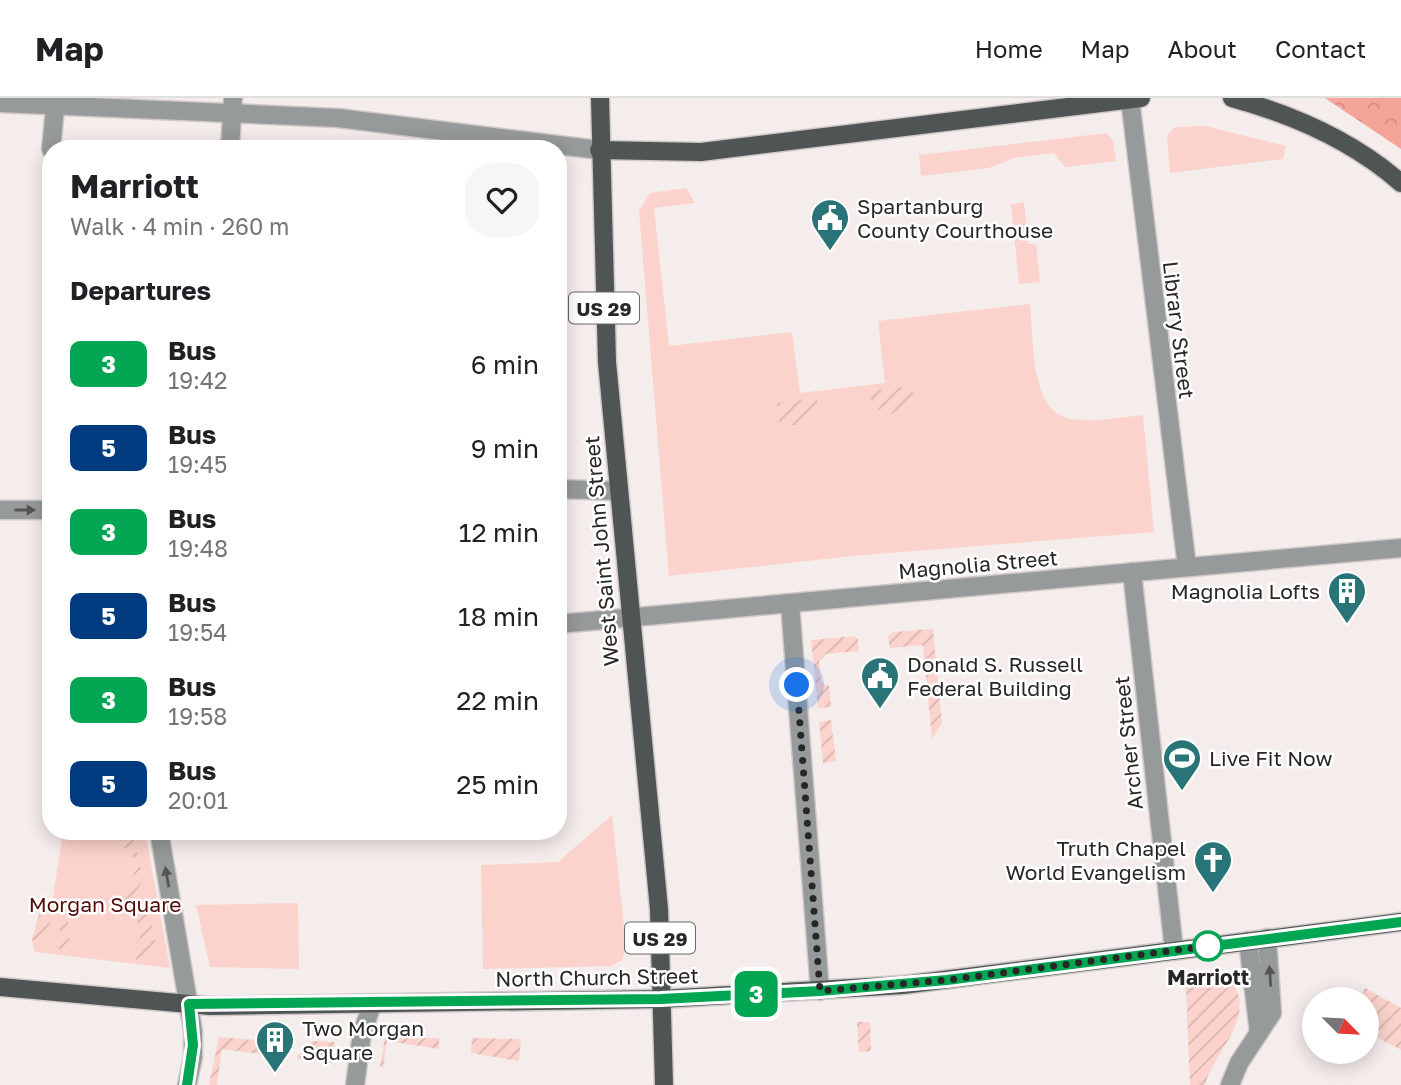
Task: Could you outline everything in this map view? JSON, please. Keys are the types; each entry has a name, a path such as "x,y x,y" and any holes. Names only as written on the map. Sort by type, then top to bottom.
{"main road":[{"name":"West Saint John Street","path":"600,98 599,150 607,362 617,491 659,909 661,999"},
{"path":"599,150 675,154 747,148 1141,98"},
{"path":"1232,98 1276,110 1350,145 1401,183"},
{"name":"North Church Street","path":"0,989 189,1004 661,999 820,991 956,979 1401,922"},
{"name":"US 29","path":"661,999 664,1085"}],"street":[{"name":"Library Street","path":"1130,99 1187,567"},
{"path":"0,103 49,101 232,105 517,140"},
{"path":"49,101 51,140"},
{"path":"230,140 232,105"},
{"path":"567,146 599,150"},
{"path":"567,489 617,491"},
{"path":"0,510 42,510"},
{"name":"Magnolia Street","path":"567,623 1401,548"},
{"name":"Archer Street","path":"1132,572 1174,950"},
{"path":"790,604 820,991"},
{"path":"161,840 189,1004 193,1045 187,1085"},
{"path":"1230,1085 1239,1063 1272,1013 1267,938"},
{"path":"1248,941 1259,1033"},
{"path":"355,1085 362,1033 372,1004"}],"green space":[{"path":"1325,98 1401,98 1401,149"},
{"path":"1205,126 1286,146 1283,159 1170,173 1167,135 1175,127"},
{"path":"1107,133 1113,141 1116,161 1065,167 1054,153 1014,158 989,168 921,176 919,155"},
{"path":"686,188 695,203 654,208 669,346 792,332 800,393 885,383 878,321 1030,304 1036,372 1047,403 1057,413 1071,419 1089,420 1143,415 1154,532 853,556 669,576 639,211 650,193"},
{"path":"1024,202 1028,244 1036,244 1040,282 1019,284 1011,204"},
{"path":"912,386 914,407 884,416 871,399 869,391"},
{"path":"817,398 818,405 809,425 780,425 777,403"},
{"path":"933,629 942,723 932,739 923,645 890,648 888,636 893,632"},
{"path":"854,636 858,639 859,651 826,654 819,661 821,682 829,686 831,707 818,708 811,640"},
{"path":"831,720 836,761 823,763 819,722"},
{"path":"612,815 626,946 622,960 612,966 483,969 481,865 558,862"},
{"name":"Morgan Square","path":"62,840 147,840 170,968 35,952 32,940 39,913 52,904"},
{"path":"117,840 135,840 143,880 133,898 118,907 117,898 132,881 134,858"},
{"path":"146,898 157,951 155,957 136,960 136,942 140,941 137,916 130,916 130,912"},
{"path":"298,903 299,969 210,967 196,905"},
{"path":"39,915 51,918 45,943 32,940"},
{"path":"68,917 71,952 61,951 58,947 61,918"},
{"path":"1231,980 1238,994 1240,1008 1232,1034 1205,1085 1190,1085 1186,987"},
{"path":"1379,996 1401,1008 1401,1050 1379,1038"},
{"path":"857,1022 870,1022 871,1051 859,1052"},
{"path":"219,1037 254,1040 260,1054 222,1049 217,1085 209,1085"},
{"path":"385,1038 439,1038 439,1049 387,1041 383,1068 380,1066"},
{"path":"472,1038 521,1039 519,1061 471,1053"},
{"path":"313,1041 335,1042 332,1063 295,1058"}],"bus line":[{"name":"3","path":"187,1085 193,1045 189,1004 349,1005 661,999 820,991 947,980 1401,922"}],"place":[{"name":"Spartanburg County Courthouse","path":"830,252"},
{"name":"Magnolia Lofts","path":"1347,625"},
{"name":"Donald S. Russell Federal Building","path":"880,710"},
{"name":"Live Fit Now","path":"1182,792"},
{"name":"Truth Chapel World Evangelism","path":"1213,894"},
{"name":"Marriott","path":"1208,946"},
{"name":"Two Morgan Square","path":"275,1074"}],"route":[{"path":"797,685 820,991 947,980 1208,946"}]}
